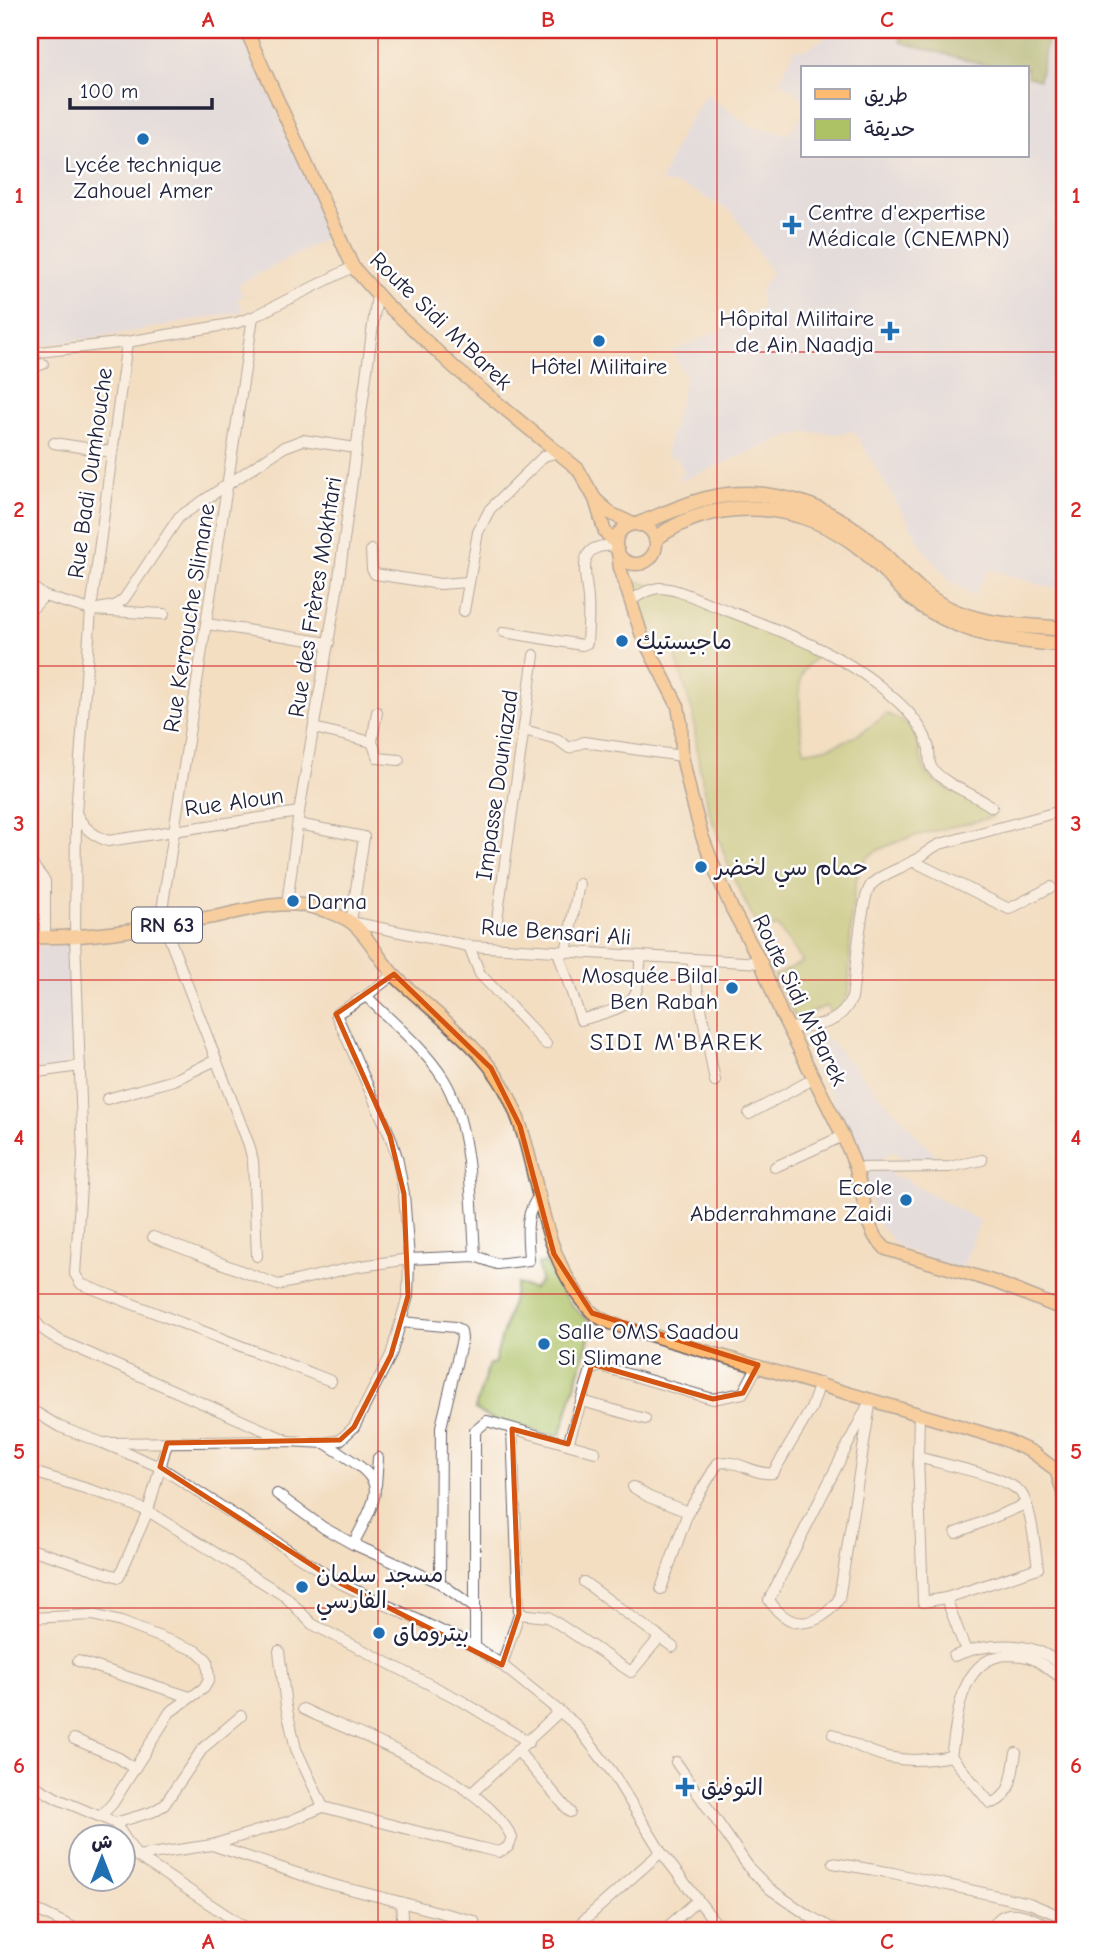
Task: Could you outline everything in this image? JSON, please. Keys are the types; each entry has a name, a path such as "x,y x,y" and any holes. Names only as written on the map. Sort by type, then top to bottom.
{"highway":[{"path":"636,524 712,498 759,495 792,500 822,510 851,525 915,586 947,608 970,618 996,624 1065,629"},
{"path":"656,538 677,524 717,510 756,508 786,512 815,521 853,542 915,600 952,622 993,637 1065,645"}],"main road":[{"name":"Route Sidi M'Barek","path":"246,30 353,267 377,295 481,391 578,469 595,499 603,527 617,547 628,594 649,652 678,706 682,756 711,860 732,909 761,962 789,1028 843,1136 856,1168 869,1224 875,1237 886,1249 995,1282 1065,1310"},
{"name":"Route Sidi M'Barek","path":"595,499 612,514 636,524"},
{"path":"628,594 633,574 656,550 656,538 650,528 636,524 623,529 617,547 625,561 643,563"},
{"name":"RN 63","path":"30,937 75,936 164,925 287,904 303,905 351,922"},
{"path":"351,922 394,974 451,1026 491,1068 506,1091 540,1195 554,1254 572,1286 592,1313 608,1322 1003,1439 1032,1452 1056,1470 1065,1498"}],"street":[{"path":"30,353 127,342 236,323 353,267"},
{"name":"Rue des Frères Mokhtari","path":"287,904 329,643 377,295"},
{"name":"Rue Kerrouche Slimane","path":"164,925 162,910 253,317"},
{"name":"Rue Badi Oumhouche","path":"127,342 91,610 76,813 75,936 83,1156 75,1273 81,1284 331,1381"},
{"path":"30,368 43,364"},
{"path":"91,610 115,606 124,599 179,517 293,442 303,440 356,448"},
{"path":"54,443 112,452"},
{"path":"464,611 478,532 491,509 544,456 558,452"},
{"path":"505,632 586,644 588,600 584,563 587,555 597,547 617,547"},
{"path":"371,550 372,569 375,574 440,584 468,582"},
{"path":"30,585 44,596 91,610 164,614"},
{"path":"628,594 653,589 673,590 758,622 848,663 881,687 915,721 929,747 929,761 933,770 957,788 992,807"},
{"path":"30,611 44,596"},
{"path":"207,624 329,643"},
{"name":"Impasse Douniazad","path":"497,920 534,655"},
{"path":"377,712 372,742 378,758 399,760"},
{"path":"314,728 372,742"},
{"path":"524,730 557,739 569,748 584,742 682,756"},
{"path":"789,1028 832,1021 846,1010 852,998 863,904 870,886 905,864 913,862 927,849 940,844 1057,812 1065,813"},
{"name":"Rue Aloun","path":"76,813 83,826 108,841 175,830 299,818 364,837 351,922"},
{"path":"30,862 46,881 45,938"},
{"path":"913,862 1009,909 1051,887"},
{"path":"579,884 562,952 581,1020 625,1005 632,999 637,990 641,957"},
{"name":"Rue Bensari Ali","path":"351,922 469,946 761,962"},
{"path":"164,925 253,1161 257,1256"},
{"path":"469,946 480,974 546,1044"},
{"path":"692,960 715,1081"},
{"path":"103,1443 325,1443 340,1440 354,1427 391,1355 408,1296 409,1259 404,1194 397,1157 337,1014 394,974"},
{"path":"366,996 426,1056 444,1080 463,1131 472,1200 475,1256"},
{"path":"107,1098 174,1080 216,1060"},
{"path":"30,1073 80,1066"},
{"path":"749,1114 815,1079"},
{"path":"775,1167 843,1136"},
{"path":"856,1168 949,1167 982,1160"},
{"path":"153,1237 278,1284 355,1267 409,1259 475,1256 497,1264 529,1260 528,1217 531,1205 540,1195"},
{"path":"30,1311 33,1320 42,1330 61,1341 288,1441"},
{"path":"401,1322 455,1327 461,1331 463,1339 441,1427 440,1583"},
{"path":"568,1444 594,1367 600,1366 713,1399 743,1393 758,1365"},
{"path":"661,1589 688,1512 718,1463 731,1462 766,1474 773,1473 811,1409 820,1383"},
{"path":"871,1399 839,1598 828,1614 812,1622 792,1621 778,1613 769,1600 871,1399"},
{"path":"582,1401 645,1419"},
{"path":"30,1409 60,1427 160,1467 338,1582 475,1647 502,1665 575,1724 612,1772 661,1852 721,1930"},
{"path":"918,1457 1009,1483 1021,1493 1026,1504 1038,1568 946,1598 923,1602 918,1457 919,1414"},
{"path":"475,1647 475,1431 487,1421 596,1452"},
{"path":"502,1665 519,1614 512,1429"},
{"path":"30,1549 119,1577 148,1511 167,1443"},
{"path":"325,1443 368,1473 376,1487"},
{"path":"354,1544 373,1508 379,1458"},
{"path":"30,1471 148,1511 286,1597 312,1624 462,1702 529,1742"},
{"path":"633,1488 688,1512"},
{"path":"277,1494 324,1528 440,1583 475,1608"},
{"path":"956,1532 1026,1504"},
{"path":"584,1582 673,1647"},
{"path":"946,1598 966,1651"},
{"path":"519,1614 548,1616 631,1672 660,1637"},
{"path":"30,1618 93,1615 121,1622 197,1651 207,1660 209,1679 204,1688 170,1712 113,1803 101,1816"},
{"path":"954,1656 966,1651 1001,1645 1024,1647 1043,1653 1065,1670"},
{"path":"279,1651 286,1706 296,1749 323,1807"},
{"path":"951,1756 963,1691 981,1664 996,1657 1013,1655 1033,1659 1065,1680"},
{"path":"79,1661 190,1697"},
{"path":"137,1856 212,1845 287,1822 323,1807 499,1852 508,1847 512,1838 505,1824 472,1793 442,1774 303,1709"},
{"path":"472,1793 560,1712"},
{"path":"115,1823 152,1812 164,1805 203,1748 242,1716"},
{"path":"833,1734 893,1760 911,1761 951,1756"},
{"path":"74,1739 119,1758 133,1768"},
{"path":"517,1750 570,1812"},
{"path":"951,1756 990,1803 1005,1797 1016,1753"},
{"path":"676,1762 750,1869 770,1889 835,1930"},
{"path":"30,1783 58,1799 115,1823 137,1856 249,1930"},
{"path":"212,1845 326,1883 474,1921"},
{"path":"582,1922 661,1852"},
{"path":"833,1863 893,1873 1029,1903 1065,1918"},
{"path":"664,1930 698,1900"},
{"path":"401,1902 402,1930"},
{"path":"30,1907 79,1930"},
{"path":"992,1930 1004,1916 1016,1913 1029,1916 1055,1930"}],"highlighted area":[{"path":"394,974 491,1068 520,1126 554,1254 592,1313 758,1365 743,1393 713,1399 592,1364 568,1444 512,1429 519,1614 502,1665 338,1582 160,1467 167,1443 340,1440 354,1427 391,1355 408,1296 404,1194 390,1136 336,1014"}],"shaded area":[{"path":"30,30 241,30 331,235 238,285 243,295 237,299 243,311 30,347"},
{"name":"Hôpital Militaire de Ain Naadja","path":"838,30 1065,30 1065,592 989,569 974,596 950,580 925,551 854,431 840,434 807,432 781,439 681,481 679,476 685,473 676,456 670,459 666,451 686,377 672,352 760,311 761,289 772,273 733,213 693,190 660,183 682,132 706,94 749,125 788,134 801,118 801,158 1028,158 1028,66 801,66 801,97 780,81 795,49 805,50"},
{"path":"68,945 76,1049 65,1069 30,1072 30,947"},
{"path":"822,1033 939,1159 906,1162 894,1151 881,1158 883,1163 863,1164 805,1034"},
{"name":"Ecole Abderrahmane Zaidi","path":"887,1167 894,1178 902,1178 980,1221 962,1269 900,1248 879,1225 863,1177 871,1171"}],"green space":[{"path":"902,30 1049,30 1039,80 1028,76 1028,66 990,66 900,42"},
{"path":"634,580 692,599 819,653 805,669 801,680 801,725 805,751 839,744 887,714 903,722 912,731 924,767 932,779 973,800 993,817 907,839 876,851 866,859 860,869 853,902 849,991 843,1006 832,1015 826,1006 796,1019 774,976 803,962 777,926 759,930 732,875 709,811 699,765 693,714 674,650 663,650 642,620"},
{"name":"Salle OMS Saadou Si Slimane","path":"546,1263 565,1297 593,1324 561,1434 551,1435 489,1418 475,1409 489,1364 494,1364 517,1284 533,1289 541,1281 538,1264"}],"place":[{"name":"Lycée technique Zahouel Amer","path":"143,139"},
{"name":"Centre d'expertise Médicale (CNEMPN)","path":"792,225"},
{"name":"Hôpital Militaire de Ain Naadja","path":"890,331"},
{"name":"Hôtel Militaire","path":"599,341"},
{"name":"ماجيستيك","path":"622,641"},
{"name":"حمام سي لخضر","path":"701,867"},
{"name":"Darna","path":"293,901"},
{"name":"Mosquée Bilal Ben Rabah","path":"732,988"},
{"name":"Ecole Abderrahmane Zaidi","path":"906,1200"},
{"name":"Salle OMS Saadou Si Slimane","path":"544,1344"},
{"name":"مسجد سلمان الفارسي","path":"302,1587"},
{"name":"بيتروماق","path":"379,1633"},
{"name":"التوفيق","path":"685,1787"}],"district":[{"name":"SIDI M'BAREK","path":"677,1042"}]}
